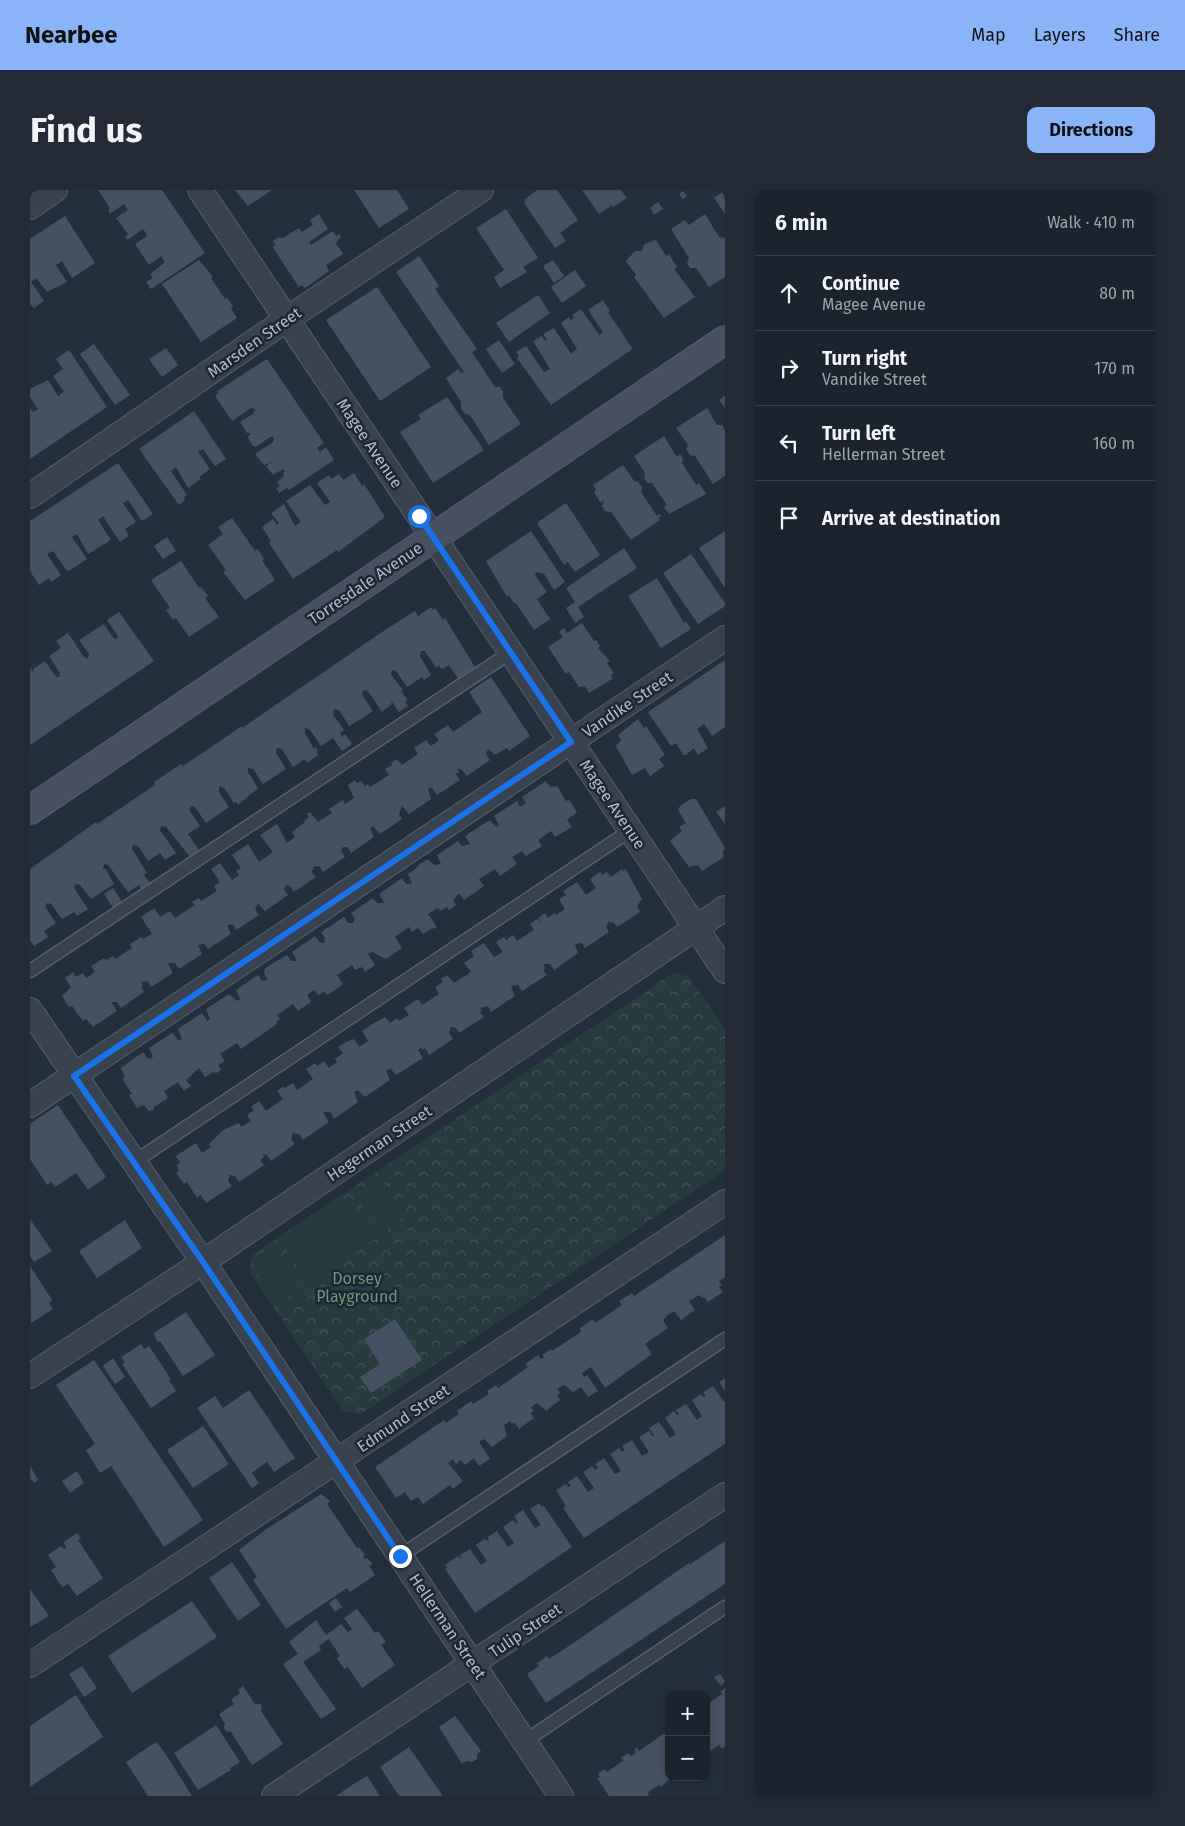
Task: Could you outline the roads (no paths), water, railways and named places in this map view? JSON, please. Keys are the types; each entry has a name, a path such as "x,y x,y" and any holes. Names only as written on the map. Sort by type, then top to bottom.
{"street":[{"path":"30,207 55,190"},
{"name":"Magee Avenue","path":"200,190 725,971"},
{"name":"Marsden Street","path":"30,496 287,319 480,190"},
{"name":"Torresdale Avenue","path":"30,810 725,340"},
{"name":"Vandike Street","path":"30,1105 725,638"},
{"name":"Hegerman Street","path":"30,1376 203,1262 725,908"},
{"name":"Hellerman Street","path":"30,1010 203,1262 561,1796"},
{"name":"Edmund Street","path":"30,1666 725,1202"},
{"name":"Tulip Street","path":"274,1796 725,1496"}],"lane":[{"path":"30,971 511,652"},
{"path":"134,1162 631,830"},
{"path":"400,1556 725,1339"},
{"path":"525,1741 725,1607"}],"park label":[{"name":"Dorsey Playground","path":"357,1287"}]}
